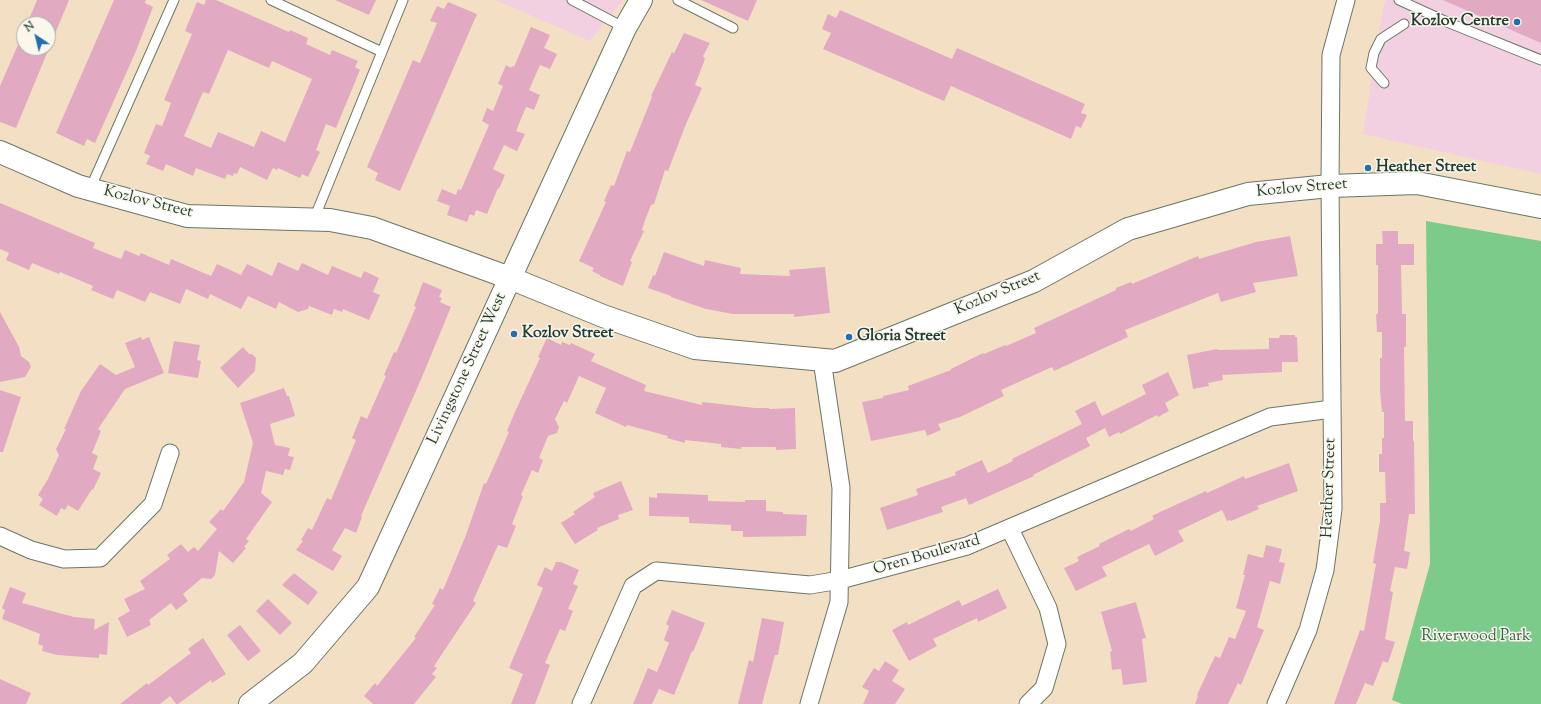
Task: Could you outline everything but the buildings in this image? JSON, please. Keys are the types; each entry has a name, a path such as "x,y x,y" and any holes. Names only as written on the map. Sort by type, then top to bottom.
{"street":[{"name":"Livingstone Street West","path":"250,704 303,663 368,587 625,28 641,0"},
{"name":"Heather Street","path":"1276,704 1308,630 1325,570 1333,509 1330,186 1331,55 1346,0"},
{"name":"Kozlov Street","path":"0,152 78,186 186,216 330,220 372,228 510,278 603,316 695,348 835,361 1034,280 1128,229 1248,194 1330,186 1418,183 1541,207"},
{"path":"809,704 839,602 840,580 841,488 822,360"},
{"name":"Oren Boulevard","path":"582,704 633,586 656,570 810,585 840,580 967,546 1010,529 1270,417 1332,409"},
{"path":"0,536 31,550 64,559 100,558 153,504 170,453"},
{"path":"1010,529 1048,608 1057,644 1044,688 1028,704"}],"lane":[{"path":"90,189 174,0"},
{"path":"271,0 382,52"},
{"path":"314,219 403,0"},
{"path":"572,0 625,28"},
{"path":"678,0 733,28"},
{"path":"1399,0 1447,22 1541,60"},
{"path":"1384,83 1371,68 1374,53 1381,39 1404,24"}],"shaded area":[{"path":"495,0 623,0 590,41"},
{"path":"1386,0 1541,0 1541,174 1363,134 1383,8"}],"green space":[{"name":"Riverwood Park","path":"1426,221 1541,241 1541,704 1402,704 1392,700 1430,564"}],"place":[{"name":"Kozlov Centre","path":"1517,22"},
{"name":"Heather Street","path":"1368,168"},
{"name":"Kozlov Street","path":"514,334"},
{"name":"Gloria Street","path":"849,337"}]}
